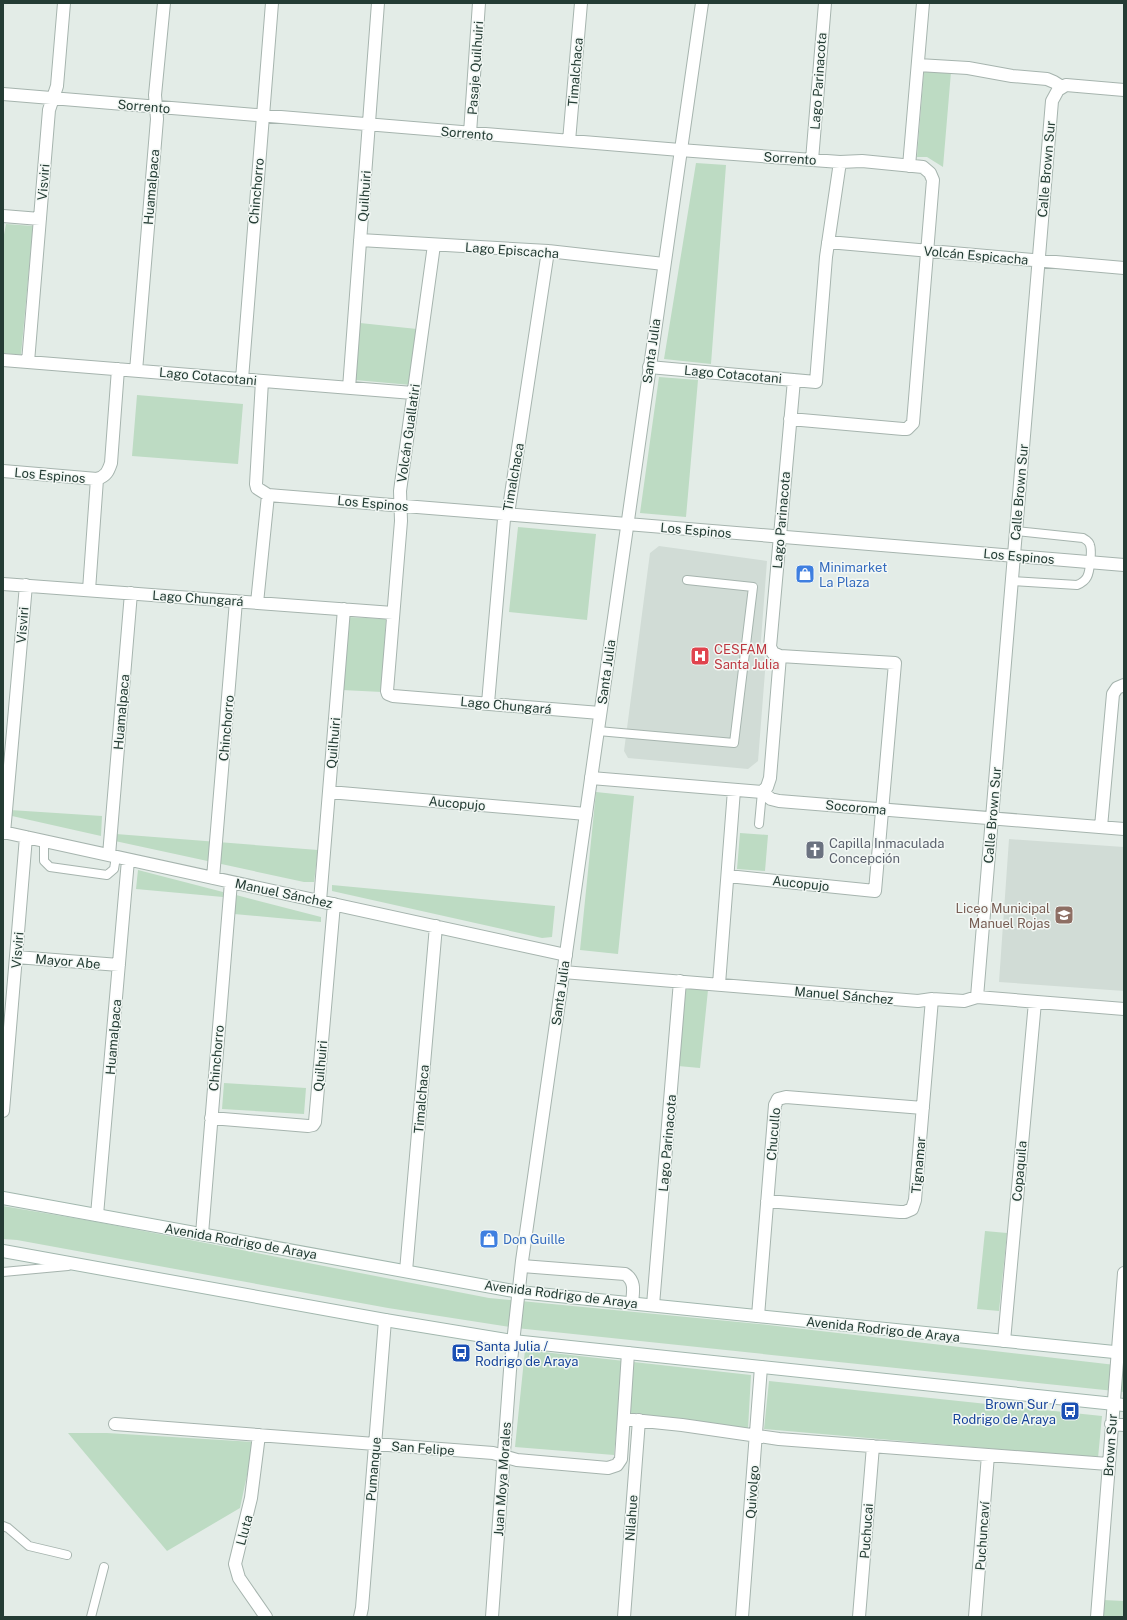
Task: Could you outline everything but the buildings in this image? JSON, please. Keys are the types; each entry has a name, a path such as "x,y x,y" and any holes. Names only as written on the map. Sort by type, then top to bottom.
{"street":[{"name":"Visviri","path":"28,362 49,110 57,86 64,3"},
{"name":"Huamalpaca","path":"136,371 156,127 156,95 164,3"},
{"name":"Chinchorro","path":"242,379 272,3"},
{"name":"Quilhuiri","path":"349,388 378,3"},
{"name":"Pasaje Quilhuiri","path":"470,133 479,3"},
{"name":"Timalchaca","path":"569,141 581,3"},
{"name":"Santa Julia","path":"513,1341 563,972 702,3"},
{"name":"Lago Parinacota","path":"812,160 824,3"},
{"path":"909,166 923,3"},
{"path":"918,65 968,68 1012,76 1047,79 1062,87 1071,85 1124,90"},
{"name":"Calle Brown Sur","path":"977,997 1052,101 1055,93 1062,87"},
{"name":"Sorrento","path":"3,94 680,150 840,162 862,161 923,167 930,172 933,180 928,251"},
{"path":"828,242 840,162"},
{"path":"3,216 40,219"},
{"name":"Lago Episcacha","path":"360,240 548,251 664,264"},
{"name":"Volcán Espicacha","path":"828,242 1124,268"},
{"name":"Lago Cotacotani","path":"649,367 816,382 828,242"},
{"name":"Volcán Guallatiri","path":"388,694 387,688 401,521 400,491 434,245"},
{"name":"Timalchaca","path":"488,703 504,519 508,514 548,251"},
{"path":"790,419 903,429 911,426 914,419 928,251"},
{"name":"Lago Cotacotani","path":"3,360 414,393"},
{"path":"89,590 97,479 104,476 108,472 111,463 118,369"},
{"name":"Lago Parinacota","path":"780,656 773,653 770,647 794,380"},
{"path":"258,603 268,495 257,488 256,484 262,381"},
{"name":"Los Espinos","path":"3,471 97,479"},
{"name":"Los Espinos","path":"268,495 1124,565"},
{"name":"Lago Chungará","path":"3,584 393,613"},
{"name":"Visviri","path":"3,833 8,718 26,585"},
{"name":"Huamalpaca","path":"98,1215 119,965 118,857 131,593"},
{"name":"Chinchorro","path":"213,878 236,601"},
{"name":"Quilhuiri","path":"320,901 344,609"},
{"path":"762,792 767,787 770,778 780,656 895,662 882,809"},
{"path":"1101,827 1113,694 1118,688 1124,685"},
{"name":"Lago Chungará","path":"388,694 394,696 600,713"},
{"name":"Socoroma","path":"591,778 762,792 771,799 779,801 1124,829"},
{"path":"719,984 734,790"},
{"name":"Aucopujo","path":"329,792 586,814"},
{"name":"Aucopujo","path":"728,876 875,891 882,809"},
{"name":"Manuel Sánchez","path":"3,833 566,955"},
{"name":"Visviri","path":"3,1111 26,837"},
{"name":"Chinchorro","path":"202,1234 231,882"},
{"name":"Quilhuiri","path":"211,1118 308,1126 313,1125 334,904"},
{"name":"Timalchaca","path":"406,1272 436,926"},
{"name":"Mayor Abe","path":"16,957 119,965"},
{"name":"Manuel Sánchez","path":"563,972 918,1001 932,999 957,1001 977,997 1124,1009"},
{"name":"Lago Parinacota","path":"653,1305 680,981"},
{"name":"Tignamar","path":"767,1201 900,1212 908,1211 914,1205 932,999"},
{"name":"Copaquila","path":"1004,1341 1035,1002"},
{"name":"Chucullo","path":"758,1316 775,1105 778,1099 786,1097 923,1108"},
{"name":"Avenida Rodrigo de Araya","path":"3,1198 519,1292 1121,1352"},
{"path":"3,1251 385,1320 513,1341 1118,1404"},
{"path":"522,1266 625,1274 629,1276 634,1285 632,1303"},
{"name":"Brown Sur","path":"1097,1617 1111,1424 1118,1404 1124,1273"},
{"name":"Pumanque","path":"360,1617 363,1600 385,1320"},
{"name":"Juan Moya Morales","path":"492,1617 503,1456 513,1341"},
{"name":"San Felipe","path":"115,1424 494,1453 517,1460 613,1468 621,1459 628,1353"},
{"name":"Quivolgo","path":"742,1617 761,1367"},
{"path":"624,1419 779,1439 1108,1464"},
{"name":"Nilahue","path":"624,1617 639,1420"},
{"path":"1111,1424 1124,1424"},
{"name":"Lluta","path":"259,1435 251,1498 235,1564 239,1578 266,1617"},
{"name":"Puchucai","path":"860,1617 873,1446"},
{"name":"Puchuncaví","path":"975,1617 988,1455"}],"lane":[{"path":"1012,581 1077,585 1084,582 1087,578 1090,562 1090,547 1088,540 1084,538 1016,531"},
{"path":"598,731 734,743 753,587 687,580"},
{"path":"760,824 762,792"},
{"path":"44,841 44,861 50,867 107,875 114,869 118,857"},
{"path":"3,1272 86,1265"},
{"path":"3,1526 8,1528 29,1546 67,1555"},
{"path":"91,1617 104,1568"}],"shaded area":[{"name":"CESFAM Santa Julia","path":"659,546 767,561 760,653 766,659 758,761 748,769 628,758 624,751 650,553"},
{"name":"Liceo Municipal Manuel Rojas","path":"1009,839 1124,847 1124,991 999,982"}],"green space":[{"path":"924,70 951,72 943,167 927,157 917,157"},
{"path":"696,163 726,165 711,364 664,359"},
{"path":"6,224 33,226 21,355 3,353 3,240"},
{"path":"360,323 417,329 411,385 355,380"},
{"path":"659,377 698,380 686,517 640,513"},
{"path":"137,395 243,404 238,464 132,456"},
{"path":"518,527 596,534 587,620 509,612"},
{"path":"347,617 386,619 382,692 342,690"},
{"path":"596,792 634,796 618,954 580,950"},
{"path":"10,810 102,816 101,836 12,816"},
{"path":"740,833 768,835 765,871 737,869"},
{"path":"116,834 318,850 314,882 304,882 115,841"},
{"path":"138,870 223,892 223,897 136,889"},
{"path":"332,885 555,906 552,937 542,938 332,891"},
{"path":"236,895 321,917 321,922 234,914"},
{"path":"686,988 708,990 700,1068 678,1066"},
{"path":"224,1083 306,1088 304,1114 222,1109"},
{"path":"3,1206 97,1222 489,1298 759,1324 1124,1366 1124,1392 516,1328 388,1308 17,1240 3,1239"},
{"path":"985,1231 1007,1233 999,1311 977,1309"},
{"path":"525,1350 751,1375 748,1429 618,1411 614,1455 515,1447"},
{"path":"769,1381 1102,1416 1098,1458 764,1429"},
{"path":"68,1433 107,1433 254,1442 240,1508 167,1551"},
{"path":"1103,1600 1124,1601 1124,1617 1103,1617"}],"place":[{"name":"Minimarket La Plaza","path":"805,574"},
{"name":"CESFAM Santa Julia","path":"700,656"},
{"name":"Capilla Inmaculada Concepción","path":"815,850"},
{"name":"Liceo Municipal Manuel Rojas","path":"1064,915"},
{"name":"Don Guille","path":"489,1239"},
{"name":"Santa Julia / Rodrigo de Araya","path":"461,1353"},
{"name":"Brown Sur / Rodrigo de Araya","path":"1070,1411"}]}
